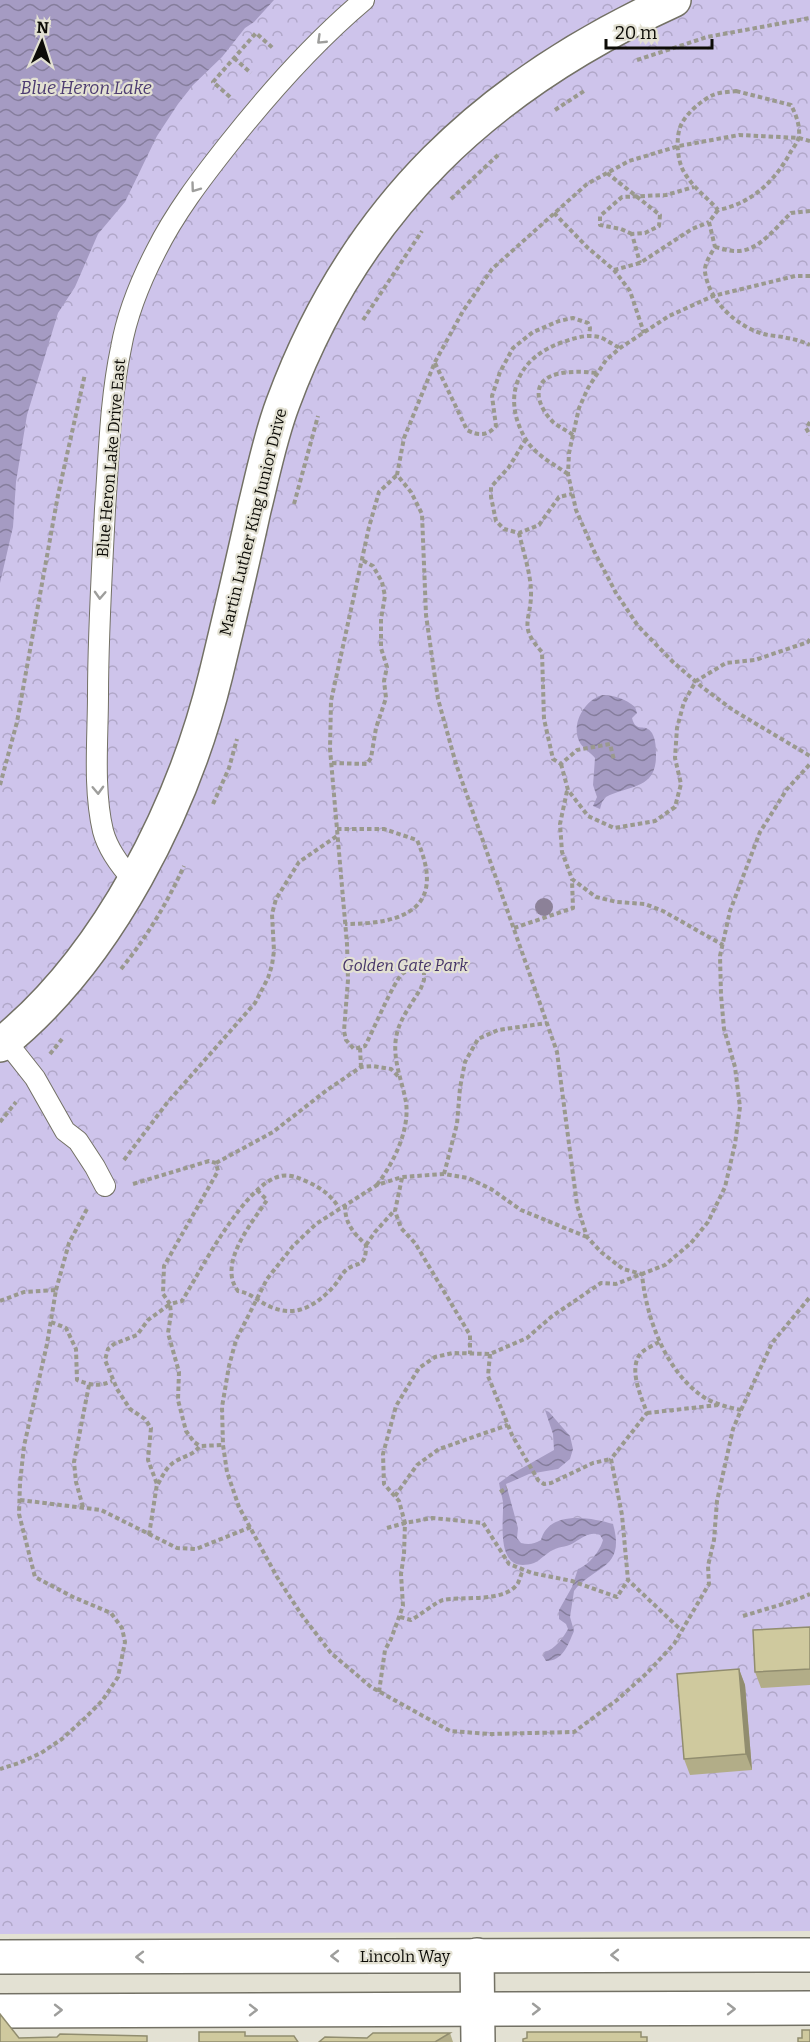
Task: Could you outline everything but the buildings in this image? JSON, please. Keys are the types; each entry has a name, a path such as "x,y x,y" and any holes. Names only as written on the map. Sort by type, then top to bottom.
{"main road":[{"name":"Martin Luther King Junior Drive","path":"3,1042 25,1023 77,965 134,881 174,803 215,678 266,461 282,405 305,347 334,291 366,240 396,201 433,161 519,88 605,34 674,0"},
{"name":"Lincoln Way","path":"0,1957 810,1954"},
{"path":"477,1956 478,2042"},
{"path":"0,2011 810,2008"}],"lane":[{"name":"Blue Heron Lake Drive East","path":"134,881 122,868 104,835 100,816 98,742 99,607 109,453 120,348 129,313 156,251 194,188 252,114 288,73 364,0"},
{"path":"3,1042 35,1078 65,1131 78,1141 105,1186"}],"path":[{"path":"628,63 707,37 810,18"},
{"path":"231,98 213,82 234,58 256,33 274,49"},
{"path":"234,58 252,74"},
{"path":"552,112 590,88"},
{"path":"614,270 640,263 692,229 709,222 718,210 730,208 750,199 768,184 799,138 798,119 791,105 736,91 714,94 697,106 681,124 678,159 683,171 694,187 718,210"},
{"path":"377,1185 391,1165 402,1136 406,1105 395,1051 397,1033 421,988 424,972 420,969 411,969 400,976 365,1046 354,1049 349,1045 344,1032 348,980 330,749 332,702 379,492 397,475 404,438 435,362 463,311 492,269 587,184 629,161 678,146 739,135 799,138 810,141"},
{"path":"447,202 498,154"},
{"path":"607,173 636,196 660,215 659,226 645,233 632,234 621,229 600,225 600,216 622,197 636,196 666,195 694,187"},
{"path":"715,246 733,252 748,250 759,243 791,213 810,211"},
{"path":"554,213 588,248 614,270 630,291 644,333"},
{"path":"709,222 715,246 704,271 713,296 724,311 742,325 763,334 790,338 810,345"},
{"path":"362,323 424,228"},
{"path":"632,234 640,263"},
{"path":"810,276 795,276 713,296 669,316 620,348 606,360 579,408 568,474 576,510 590,543 616,592 638,626 673,662 733,710 810,756"},
{"path":"435,362 468,430 480,434 492,431 496,426 492,396 505,361 521,340 548,325 573,318 588,323 589,336"},
{"path":"568,474 542,457 526,439 517,420 514,390 519,374 528,363 550,347 579,337 600,338 620,348"},
{"path":"573,435 546,414 540,403 538,393 540,386 545,379 556,374 584,371 598,373"},
{"path":"293,509 319,413"},
{"path":"810,422 806,428 810,435"},
{"path":"526,439 509,467 491,487 496,521 504,529 519,533 539,525 559,497 572,494"},
{"path":"397,475 411,492 422,514 426,615 438,699 456,764 557,1052 577,1205 587,1237"},
{"path":"0,785 17,722 58,495"},
{"path":"519,533 531,588 526,626 530,639 542,652 546,728 553,759 561,764 568,790 588,816 614,828 655,821 675,807 681,784 675,758 677,728 684,702 696,681 726,663 755,660 808,642 810,639"},
{"path":"332,763 367,764 371,758 376,728 386,698 384,681 387,666 381,648 384,596 382,582 373,566 362,560"},
{"path":"210,809 229,768 237,736"},
{"path":"561,764 577,750 610,744 614,760"},
{"path":"379,1692 385,1650 392,1639 403,1606 401,1574 405,1523 399,1501 384,1484 383,1454 396,1406 419,1368 435,1357 453,1353 490,1354 527,1338 551,1317 601,1283 616,1284 666,1264 691,1243 708,1222 725,1186 735,1144 740,1107 735,1067 724,1029 720,995 720,956 730,911 760,832 787,789 810,764"},
{"path":"514,928 573,908 572,879 562,852 560,824 568,790"},
{"path":"338,829 384,829 417,840 424,856 428,878 425,894 418,907 388,920 367,924 345,924"},
{"path":"105,1186 167,1103 255,1003 272,965 274,951 272,914 276,899 299,861 338,835"},
{"path":"118,974 144,941 187,860"},
{"path":"572,879 596,897 617,902 645,904 663,911 723,945"},
{"path":"444,1174 458,1124 460,1088 465,1062 478,1039 498,1030 547,1023"},
{"path":"0,1122 69,1031"},
{"path":"360,1048 361,1067"},
{"path":"216,1163 273,1132 361,1067 391,1069 401,1078"},
{"path":"218,1171 164,1266 163,1294 170,1304 168,1333 179,1372 178,1400 186,1431 200,1446 223,1445"},
{"path":"642,1274 623,1269 601,1252 587,1237 521,1210 491,1189 468,1178 444,1174 402,1177 377,1185 345,1204 316,1224 293,1246 267,1279 236,1340 222,1407 223,1445 227,1472 239,1507 301,1614 332,1653 379,1692 450,1731 490,1734 574,1732 617,1700 674,1644 709,1584 708,1566 714,1540 717,1501 733,1429 772,1343 810,1296"},
{"path":"157,1484 148,1460 151,1428 145,1419 130,1409 112,1381 105,1360 108,1349 114,1344 138,1335 148,1320 170,1304 183,1301 234,1215 269,1180 281,1176 298,1177 318,1186 332,1197 339,1208"},
{"path":"402,1177 395,1211 401,1228 415,1243 470,1335 470,1354"},
{"path":"257,1190 267,1200 242,1237 235,1254 231,1273 233,1285 238,1291 250,1293 272,1308 289,1312 303,1309 319,1300 335,1286 346,1270 360,1265 366,1257 366,1245 395,1211"},
{"path":"345,1204 345,1218 350,1228 366,1245"},
{"path":"642,1274 644,1296 659,1342 677,1371 701,1396 719,1405 741,1410"},
{"path":"0,1301 24,1292 56,1290 24,1446 20,1500 19,1514 35,1577 73,1597 111,1613 122,1628 125,1642 118,1677 102,1701 62,1739 41,1753 0,1769"},
{"path":"51,1322 66,1328 76,1349 77,1380 89,1385 103,1385 112,1381"},
{"path":"647,1413 635,1366 642,1353 659,1342"},
{"path":"490,1354 488,1376 507,1425 538,1480 544,1484 594,1463 611,1459 647,1413 719,1405"},
{"path":"83,1507 76,1482 74,1462 89,1385"},
{"path":"395,1496 417,1465 439,1449 507,1425"},
{"path":"149,1535 157,1484 174,1462 194,1453 200,1446"},
{"path":"387,1528 432,1518 483,1523 509,1564 532,1573 572,1581 617,1597 628,1580 622,1515 611,1459"},
{"path":"500,1492 507,1488"},
{"path":"20,1500 101,1510 177,1548 196,1549 251,1527"},
{"path":"399,1617 411,1620 425,1613 441,1600 474,1599 507,1593 518,1584 523,1570"},
{"path":"628,1580 681,1630"},
{"path":"743,1616 810,1594"}],"green space":[{"name":"Golden Gate Park","path":"0,0 810,0 810,1931 0,1934"}],"water":[{"name":"Blue Heron Lake","path":"0,0 274,0 254,22 245,28 222,57 193,85 178,104 157,136 125,202 98,234 75,287 58,313 27,415 16,482 13,527 0,583"},
{"path":"602,695 620,698 635,707 637,713 632,718 634,723 652,733 656,756 655,767 646,781 606,797 600,809 593,806 597,797 593,785 595,758 580,743 577,727 585,707"},
{"path":"545,1410 570,1436 573,1449 570,1459 558,1469 529,1474 506,1484 518,1528 517,1538 521,1543 534,1543 541,1540 545,1530 552,1524 571,1518 582,1518 613,1524 616,1539 612,1559 574,1591 570,1617 574,1631 567,1647 557,1658 546,1661 543,1656 545,1652 555,1646 568,1629 566,1624 559,1619 559,1610 572,1587 578,1569 594,1557 603,1540 597,1534 587,1535 570,1545 550,1551 534,1563 521,1565 512,1562 507,1555 503,1534 503,1502 499,1483 554,1450 553,1434"}]}
